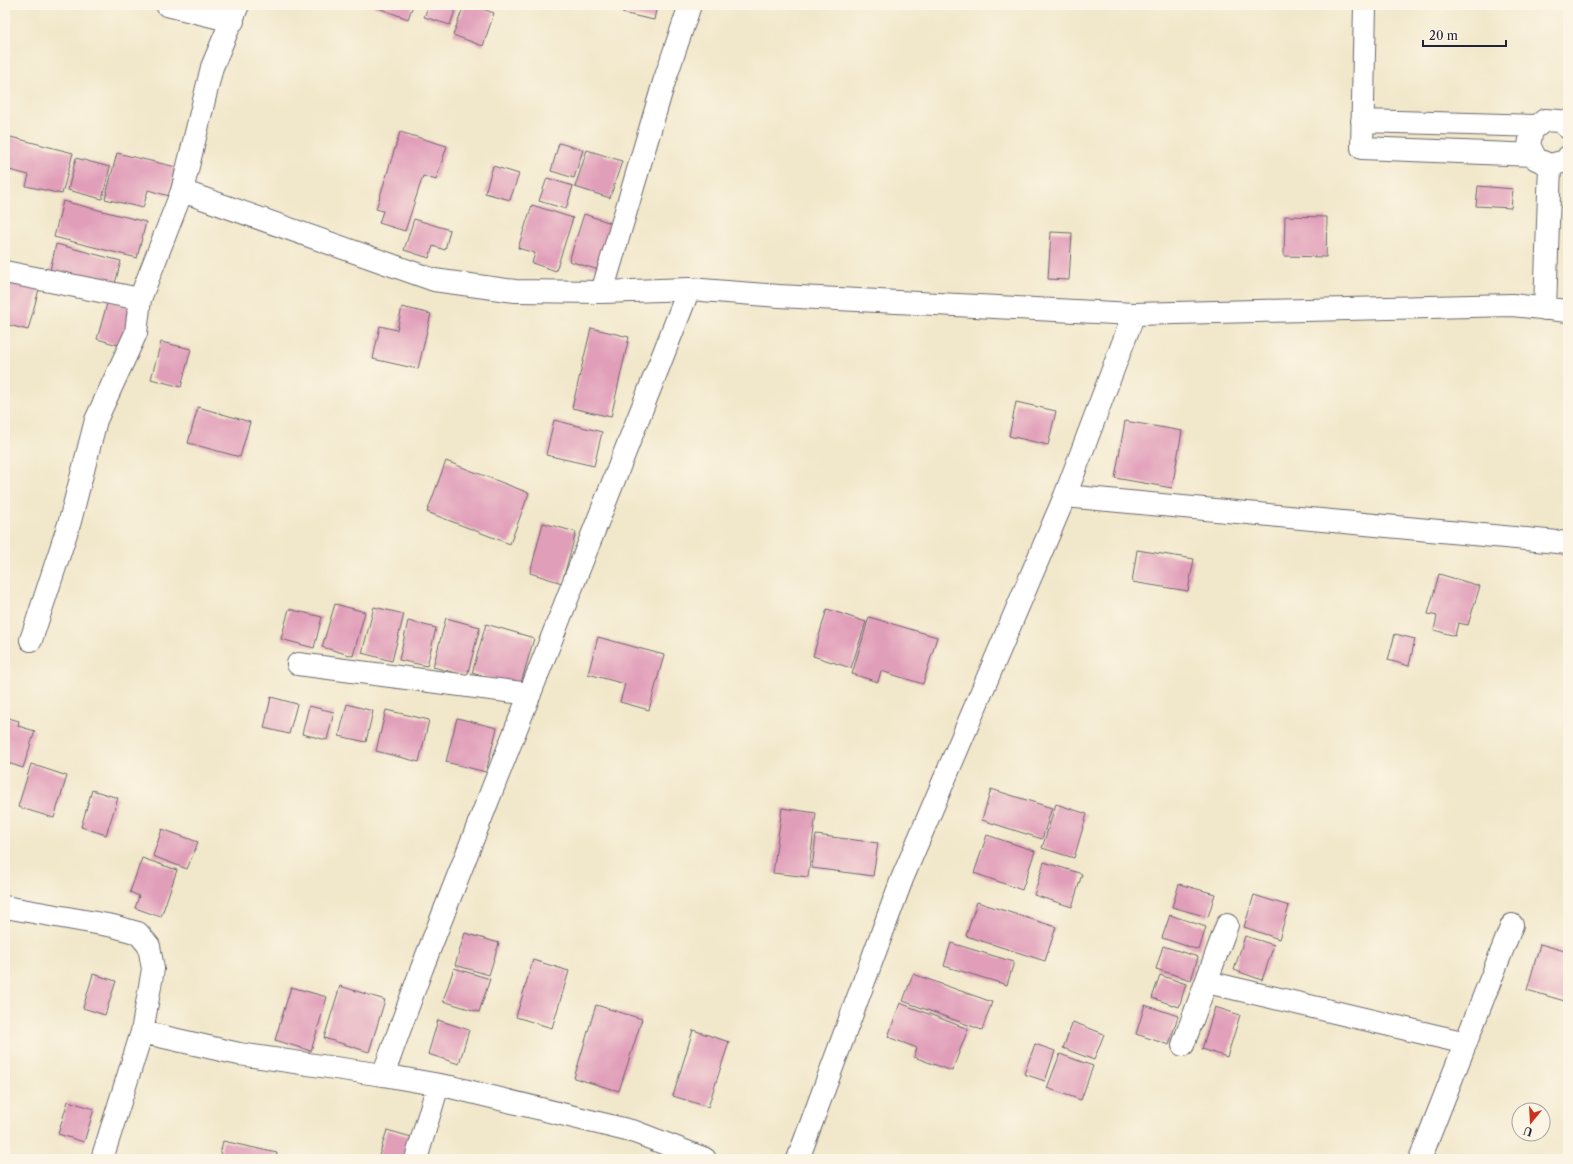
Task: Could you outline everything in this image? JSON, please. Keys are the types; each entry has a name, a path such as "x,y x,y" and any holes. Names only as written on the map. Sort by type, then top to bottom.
{"street":[{"path":"31,640 70,521 96,420 136,333 140,299 182,191 212,67 235,13 167,5"},
{"path":"602,292 664,82 690,5"},
{"path":"1365,5 1362,148 1551,159"},
{"path":"1551,159 1529,145 1532,130 1544,120 1560,121 1568,128"},
{"path":"1362,121 1537,126"},
{"path":"1545,308 1551,159"},
{"path":"182,191 434,280 514,291 602,292 689,289 779,296 1134,314 1512,305 1568,311"},
{"path":"5,272 140,299"},
{"path":"383,1075 422,968 689,289"},
{"path":"798,1159 902,879 1065,496 1134,314"},
{"path":"1065,496 1568,543"},
{"path":"298,664 530,694"},
{"path":"5,906 113,926 138,933 149,946 154,969 142,1032 102,1159"},
{"path":"1183,1045 1227,925"},
{"path":"1420,1159 1512,925"},
{"path":"1207,982 1466,1043"},
{"path":"142,1032 238,1054 451,1086 635,1132 705,1159"},
{"path":"416,1159 438,1085"}],"building":[{"path":"370,5 413,5 408,19"},
{"path":"429,5 457,5 450,25 424,17"},
{"path":"464,5 472,5 494,13 483,46 453,35"},
{"path":"624,5 657,5 654,20 622,13"},
{"path":"661,5 674,5 674,8"},
{"path":"400,132 447,146 436,180 423,176 405,231 379,223 383,211 376,209"},
{"path":"7,136 73,153 62,194 26,186 29,175 5,169 5,143"},
{"path":"559,143 583,150 574,178 551,171"},
{"path":"587,150 622,161 610,198 575,187"},
{"path":"117,153 176,167 169,196 148,190 143,208 105,199"},
{"path":"76,158 110,167 102,199 68,190"},
{"path":"493,166 519,174 510,200 485,193"},
{"path":"547,178 573,186 566,209 539,201"},
{"path":"1478,186 1513,189 1511,208 1476,206"},
{"path":"63,201 146,222 137,258 54,237"},
{"path":"532,205 573,218 556,271 532,263 535,253 518,248"},
{"path":"584,214 614,224 599,270 569,261"},
{"path":"1285,216 1327,217 1326,257 1284,256"},
{"path":"414,219 450,230 445,250 433,246 429,258 404,250"},
{"path":"1051,232 1072,233 1069,280 1048,279"},
{"path":"56,244 121,261 113,291 49,275"},
{"path":"5,280 39,289 28,330 5,324"},
{"path":"108,300 136,307 125,347 97,339"},
{"path":"402,307 431,314 418,369 373,359 380,326 397,330"},
{"path":"591,328 629,337 611,417 572,408"},
{"path":"161,342 191,349 181,387 151,379"},
{"path":"1016,402 1056,411 1048,445 1009,436"},
{"path":"198,407 250,422 240,457 188,443"},
{"path":"554,420 602,432 594,466 546,455"},
{"path":"1125,421 1182,431 1172,488 1115,478"},
{"path":"446,461 529,493 510,544 427,512"},
{"path":"543,523 576,532 562,583 530,573"},
{"path":"1137,550 1194,559 1188,591 1132,582"},
{"path":"1439,574 1480,586 1468,625 1458,623 1455,636 1434,630 1437,616 1428,614"},
{"path":"335,604 365,612 353,656 322,647"},
{"path":"374,607 404,614 392,661 362,653"},
{"path":"289,609 322,617 314,648 281,639"},
{"path":"827,609 866,622 851,668 813,656"},
{"path":"869,617 937,637 923,684 881,671 878,682 852,674"},
{"path":"446,618 480,627 467,676 433,667"},
{"path":"408,621 436,628 427,666 399,660"},
{"path":"486,624 534,638 520,687 472,673"},
{"path":"1395,634 1415,639 1409,666 1388,660"},
{"path":"598,637 664,655 649,710 620,702 625,684 588,674"},
{"path":"271,697 297,704 289,734 264,728"},
{"path":"347,704 373,711 366,742 339,736"},
{"path":"309,706 334,712 327,740 302,734"},
{"path":"386,710 429,720 419,762 376,751"},
{"path":"5,717 19,721 18,726 35,731 23,768 5,762"},
{"path":"457,718 497,728 486,772 446,762"},
{"path":"31,764 67,776 54,818 18,807"},
{"path":"991,789 1052,808 1042,839 982,820"},
{"path":"92,790 118,798 106,835 81,827"},
{"path":"1056,804 1087,814 1074,858 1042,848"},
{"path":"782,808 816,813 808,877 773,873"},
{"path":"162,829 198,842 187,869 153,856"},
{"path":"816,835 878,843 873,876 812,868"},
{"path":"987,835 1035,851 1022,890 974,873"},
{"path":"142,858 177,870 161,917 135,908 139,896 130,892"},
{"path":"1044,862 1082,874 1072,907 1034,895"},
{"path":"1179,884 1215,894 1208,917 1172,907"},
{"path":"1254,895 1289,906 1279,939 1244,927"},
{"path":"977,902 1056,927 1045,961 966,936"},
{"path":"1170,915 1206,927 1199,950 1162,938"},
{"path":"465,933 499,943 489,975 455,965"},
{"path":"1245,936 1274,945 1262,980 1234,970"},
{"path":"951,943 1014,962 1007,985 944,966"},
{"path":"1540,944 1568,952 1568,1002 1527,990"},
{"path":"1163,946 1198,957 1191,980 1156,969"},
{"path":"533,960 569,971 552,1028 516,1017"},
{"path":"454,968 490,979 479,1012 443,1001"},
{"path":"93,974 116,981 105,1015 83,1008"},
{"path":"913,974 992,1002 982,1030 903,1001"},
{"path":"1160,975 1186,984 1179,1007 1152,998"},
{"path":"340,986 385,1000 369,1052 324,1038"},
{"path":"291,987 327,997 311,1051 275,1040"},
{"path":"900,1003 968,1029 952,1071 914,1057 917,1048 888,1037"},
{"path":"596,1005 642,1019 619,1091 574,1078"},
{"path":"1145,1005 1178,1016 1169,1045 1136,1034"},
{"path":"1215,1007 1240,1015 1227,1057 1202,1049"},
{"path":"438,1020 469,1030 459,1064 428,1054"},
{"path":"1073,1022 1104,1034 1094,1060 1063,1048"},
{"path":"693,1030 729,1042 708,1107 673,1096"},
{"path":"1035,1044 1055,1051 1045,1081 1024,1074"},
{"path":"1060,1054 1093,1066 1081,1100 1047,1088"},
{"path":"68,1101 94,1109 84,1142 58,1134"},
{"path":"387,1130 415,1138 409,1159 378,1159"},
{"path":"223,1141 277,1153 275,1159 219,1159"},
{"path":"1194,1155 1203,1159 1193,1159"}]}
